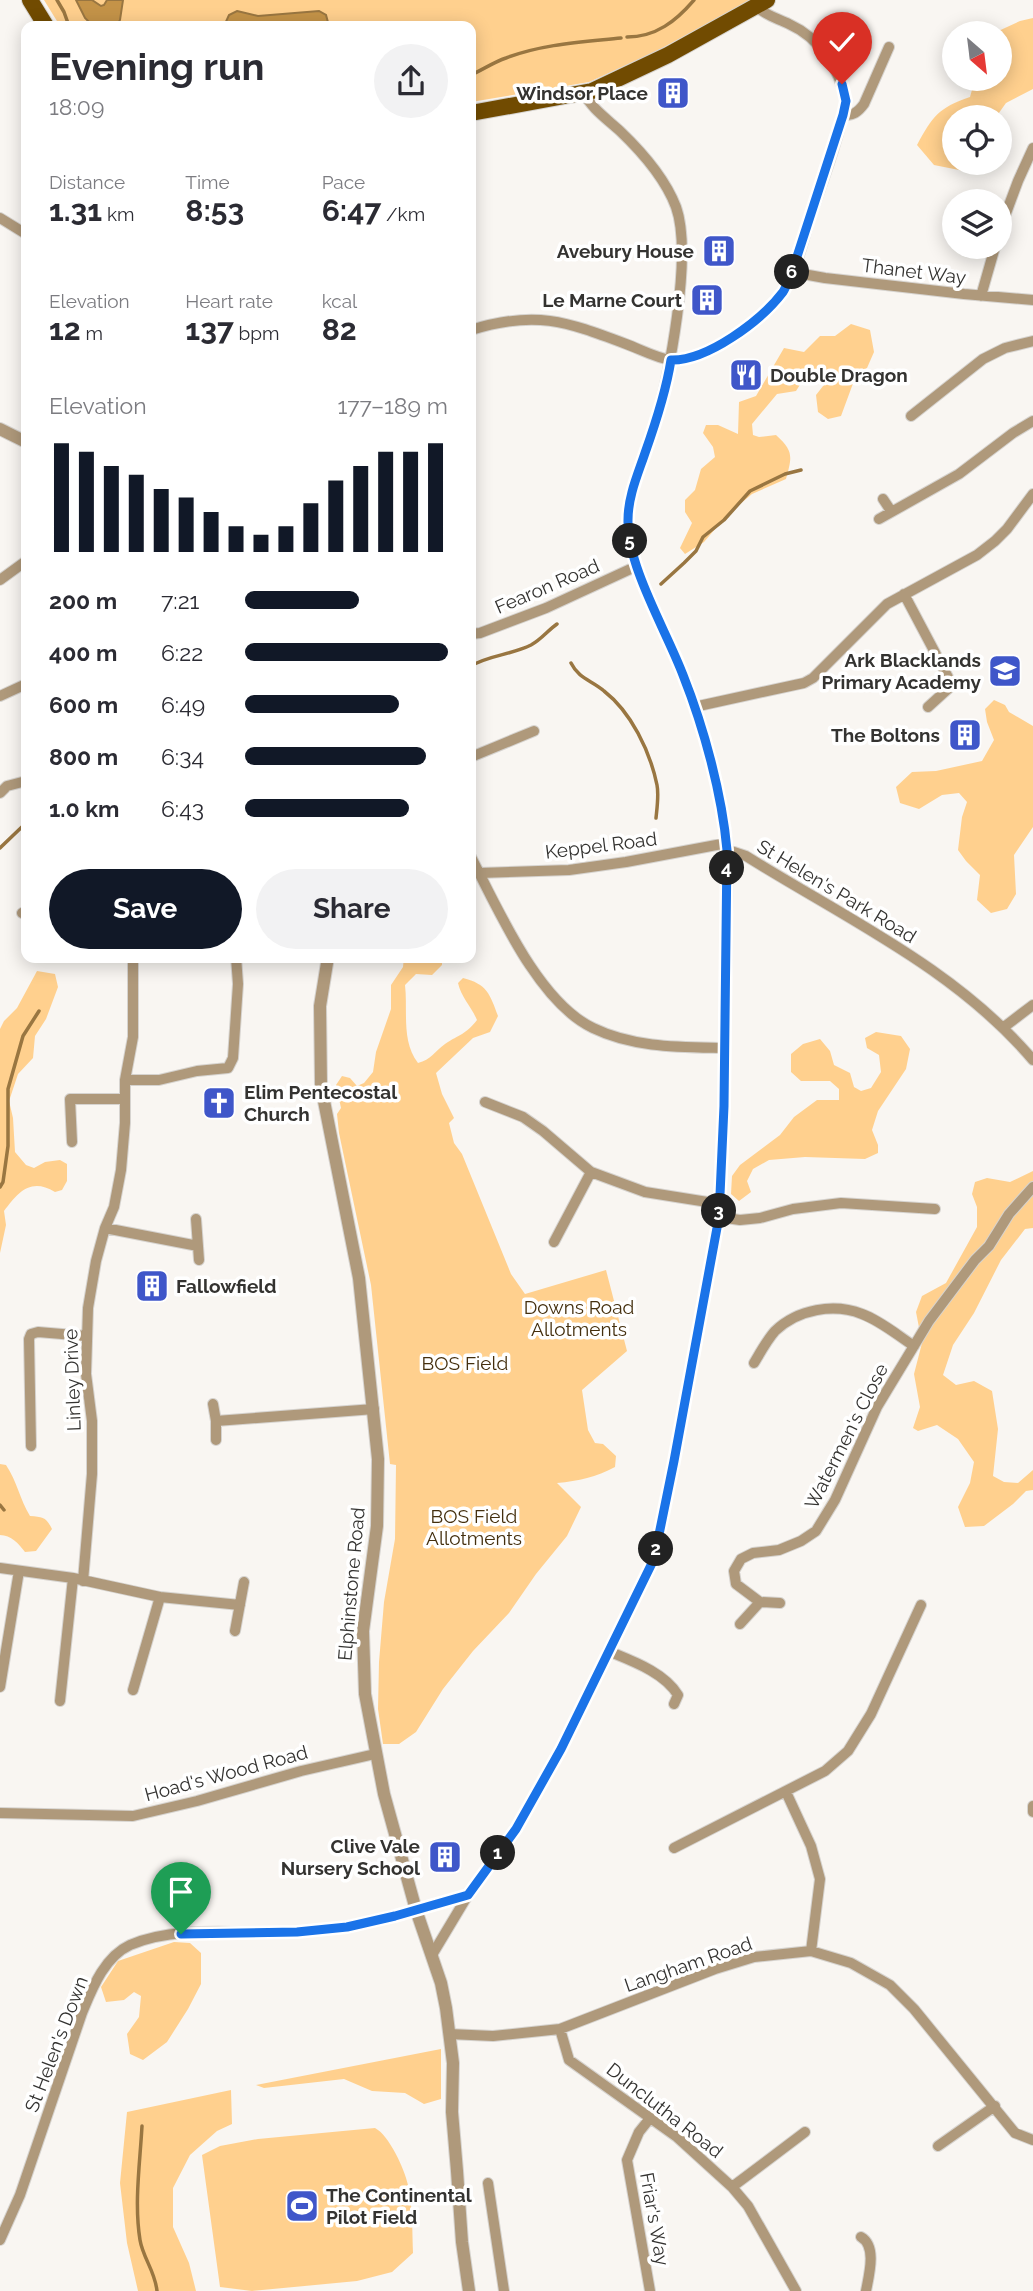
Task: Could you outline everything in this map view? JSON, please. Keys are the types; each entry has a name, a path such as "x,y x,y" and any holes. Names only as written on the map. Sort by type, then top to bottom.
{"main road":[{"path":"30,0 43,21"},
{"path":"476,112 584,93 668,55 761,3"}],"street":[{"path":"476,329 509,319 544,319 590,330 671,360 692,358 727,341 765,310 783,291 792,272 846,101 836,69 823,50 802,30 764,14 761,3"},
{"path":"843,115 850,116 858,112 864,104 889,47"},
{"name":"St Helen's Park Road","path":"584,93 589,102 630,141 657,173 676,207 681,232 680,281 671,360 660,406 631,496 629,540 637,566 684,675 725,822 727,847 906,953 1004,1027 1033,1060"},
{"path":"1012,195 1033,148"},
{"path":"2,224 21,232"},
{"path":"981,296 992,259"},
{"name":"Thanet Way","path":"792,272 825,278 1033,300"},
{"path":"928,420 915,413 983,359 1005,348 1033,341"},
{"path":"879,519 959,474 1033,421"},
{"path":"0,429 21,440"},
{"path":"694,707 804,683 813,678 875,614 995,541 1033,494"},
{"path":"883,499 891,512"},
{"path":"0,580 21,565"},
{"name":"Fearon Road","path":"476,633 546,608 637,566"},
{"path":"904,594 949,679 950,687 928,707"},
{"path":"0,696 21,686"},
{"path":"476,755 534,731"},
{"path":"0,793 7,786 21,782"},
{"path":"432,1955 468,1895 516,1829 561,1749 654,1559 719,1217 725,1048 727,847"},
{"name":"Keppel Road","path":"480,873 569,870 727,847"},
{"path":"476,866 523,955 548,990 577,1018 608,1034 651,1045 725,1048"},
{"name":"Linley Drive","path":"60,1701 92,1474 92,1422 86,1374 88,1308 96,1261 114,1208 121,1170 125,1080 133,1037 133,963"},
{"path":"125,1080 159,1080 228,1068 234,1047 238,984 236,963"},
{"name":"Elphinstone Road","path":"327,963 320,1006 321,1086 359,1278 379,1459 377,1526 363,1632 363,1671 375,1754 416,1910 441,1983 453,2063 452,2112 462,2242 469,2291"},
{"path":"1004,1027 1033,1005"},
{"path":"72,1142 70,1099 125,1099"},
{"path":"485,1102 523,1117 591,1172 645,1192 720,1204"},
{"path":"554,1242 591,1172"},
{"name":"Watermen's Close","path":"760,1602 736,1584 734,1571 741,1559 752,1553 779,1550 816,1531 835,1500 877,1407 929,1321 975,1260 989,1246 1009,1214 1033,1187"},
{"path":"719,1217 740,1220 760,1218 793,1209 841,1203 930,1209 925,1223"},
{"path":"196,1219 199,1260"},
{"path":"105,1228 198,1246"},
{"path":"547,1228 560,1231"},
{"path":"754,1363 776,1331 795,1318 818,1309 836,1308 862,1314 914,1346"},
{"path":"31,1446 31,1334 38,1332 86,1336"},
{"path":"213,1404 216,1440"},
{"path":"216,1421 374,1409"},
{"path":"0,1568 78,1579 160,1597 240,1605"},
{"path":"0,1687 19,1571"},
{"path":"235,1630 244,1582"},
{"path":"133,1690 160,1597"},
{"path":"740,1624 760,1602 780,1602"},
{"path":"674,1848 824,1771 848,1751 871,1714 921,1605"},
{"path":"608,1651 635,1662 671,1684 678,1695 674,1704"},
{"name":"Hoad's Wood Road","path":"0,1813 133,1816 197,1801 301,1770 375,1754"},
{"path":"786,1792 811,1846 820,1879 811,1951"},
{"path":"1033,1806 1033,1812"},
{"name":"St Helen's Down","path":"0,2240 20,2195 94,1984 111,1959 128,1946 151,1938 194,1933 297,1932 347,1927 468,1895"},
{"name":"Langham Road","path":"449,2034 493,2036 560,2029 728,1965 754,1957 811,1951 851,1964 890,1985 914,2009 1015,2133 1033,2140"},
{"name":"Dunclutha Road","path":"560,2029 569,2060 677,2137 732,2187 748,2206 796,2291"},
{"path":"938,2146 995,2106"},
{"name":"Friar's Way","path":"650,2117 639,2132 627,2160 650,2291"},
{"path":"732,2187 805,2132"},
{"path":"488,2183 504,2291"},
{"path":"861,2237 870,2248 866,2291"}],"green space":[{"path":"44,0 751,0 653,53 589,82 476,101 476,21 57,21"},
{"path":"1033,18 1033,89 1005,105 950,105 970,97 972,91 1012,91 1012,25"},
{"path":"942,110 942,167 934,165 917,145"},
{"path":"851,324 870,330 874,352 867,368 855,378 841,416 828,419 818,412 816,395 827,381 826,375 814,371 803,380 796,391 777,394 752,424 753,435 776,435 789,450 786,479 752,494 727,515 704,542 685,554 680,548 692,523 685,512 685,500 695,490 701,469 715,457 713,447 703,433 706,425 718,425 738,434 739,402 756,396 784,348 804,352 820,336 835,336"},
{"path":"994,700 1033,726 1033,827 1014,855 1016,894 1007,909 991,913 977,900 980,875 958,850 962,817 967,802 959,793 942,795 919,809 900,803 896,787 912,772 936,771 982,761 994,740 985,709"},
{"path":"403,963 442,963 432,975 416,974 405,985 407,1036 418,1063 466,1032 477,1020 459,988 458,983 463,978 483,987 498,1016 490,1032 473,1038 436,1073 442,1094 454,1118 449,1123 454,1143 462,1154 511,1274 525,1294 606,1270 627,1351 582,1390 588,1430 595,1443 603,1444 616,1456 615,1467 587,1478 557,1483 581,1507 567,1536 509,1613 473,1651 443,1689 416,1732 399,1744 383,1744 378,1709 379,1662 384,1602 395,1539 396,1465 390,1464 371,1285 339,1133 337,1114 341,1108 336,1085 342,1076 350,1078 357,1086 364,1083 373,1072 376,1052 391,1009 391,985"},
{"path":"37,971 55,974 58,987 46,1019 35,1036 33,1058 18,1074 9,1101 15,1152 26,1165 34,1168 45,1162 60,1160 67,1164 67,1181 62,1190 55,1192 32,1186 14,1198 4,1211 6,1225 0,1253 0,1029 17,1008"},
{"path":"876,1032 901,1036 910,1049 906,1069 878,1111 872,1130 878,1153 865,1159 805,1157 769,1160 753,1169 747,1181 751,1192 739,1201 731,1194 732,1176 740,1165 780,1135 794,1117 817,1100 839,1100 839,1089 830,1081 801,1081 791,1072 791,1054 803,1044 820,1039 830,1051 834,1065 850,1073 854,1087 861,1091 871,1088 881,1072 879,1055 867,1048 865,1038"},
{"path":"1033,1171 1033,1228 1025,1229 1001,1260 974,1313 953,1345 943,1375 956,1385 974,1381 992,1391 998,1429 993,1476 1004,1482 1018,1483 1033,1470 1033,1490 1026,1491 984,1526 965,1527 958,1507 970,1483 974,1462 958,1439 937,1425 918,1431 913,1428 920,1407 914,1374 922,1343 916,1312 922,1296 946,1283 977,1227 977,1207 972,1194 975,1182 987,1178 1010,1182"},
{"path":"0,1464 6,1465 10,1471 30,1516 44,1518 52,1529 36,1551 25,1552 11,1538 0,1535"},
{"path":"174,1942 190,1943 201,1953 201,1984 167,2042 143,2060 130,2054 127,2034 139,2017 141,1996 134,1992 124,2000 106,2002 101,1987 118,1961"},
{"path":"441,2049 441,2099 424,2104 405,2093 372,2091 344,2079 264,2088 256,2085"},
{"path":"231,2090 232,2124 217,2131 190,2155 173,2188 173,2227 189,2263 196,2291 138,2291 127,2243 120,2183 127,2112"},
{"name":"The Continental Pilot Field","path":"375,2128 391,2145 406,2179 411,2202 413,2253 392,2272 357,2281 252,2291 220,2287 202,2155 220,2146 258,2139"}],"shaded area":[{"path":"76,0 92,0 101,6 107,0 123,0 119,21 88,21"},
{"path":"237,11 258,16 319,11 326,15 328,21 226,21 229,15"}],"waterway":[{"path":"57,0 67,21"},
{"path":"627,37 656,31 680,15 694,0"},
{"path":"476,73 520,53 563,44 621,38"},
{"path":"661,584 696,551 703,537 724,520 750,491 785,474 801,470"},
{"path":"476,664 531,645 557,624"},
{"path":"571,663 582,676 614,700 638,733 650,759 657,785 656,818"},
{"path":"0,848 21,828"},
{"path":"0,1187 8,1146 8,1089 23,1036 39,1011"},
{"path":"0,1505 4,1510"},
{"path":"142,2126 138,2226 157,2291"}],"place":[{"name":"Windsor Place","path":"673,93"},
{"name":"Avebury House","path":"719,251"},
{"name":"Le Marne Court","path":"707,300"},
{"name":"Double Dragon","path":"746,375"},
{"name":"Ark Blacklands Primary Academy","path":"1005,671"},
{"name":"The Boltons","path":"965,735"},
{"name":"Elim Pentecostal Church","path":"219,1103"},
{"name":"Fallowfield","path":"152,1286"},
{"name":"Clive Vale Nursery School","path":"445,1857"},
{"name":"The Continental Pilot Field","path":"302,2206"}],"route":[{"path":"181,1934 297,1932 347,1927 468,1895 516,1829 561,1749 654,1559 719,1217 724,1106 727,850 725,822 684,675 637,566 629,540 631,496 660,406 671,360 692,358 727,341 765,310 783,291 792,272 843,115 846,101 842,84"}],"park label":[{"name":"Downs Road Allotments","path":"579,1318"},
{"name":"BOS Field","path":"465,1363"},
{"name":"BOS Field Allotments","path":"474,1527"}]}
